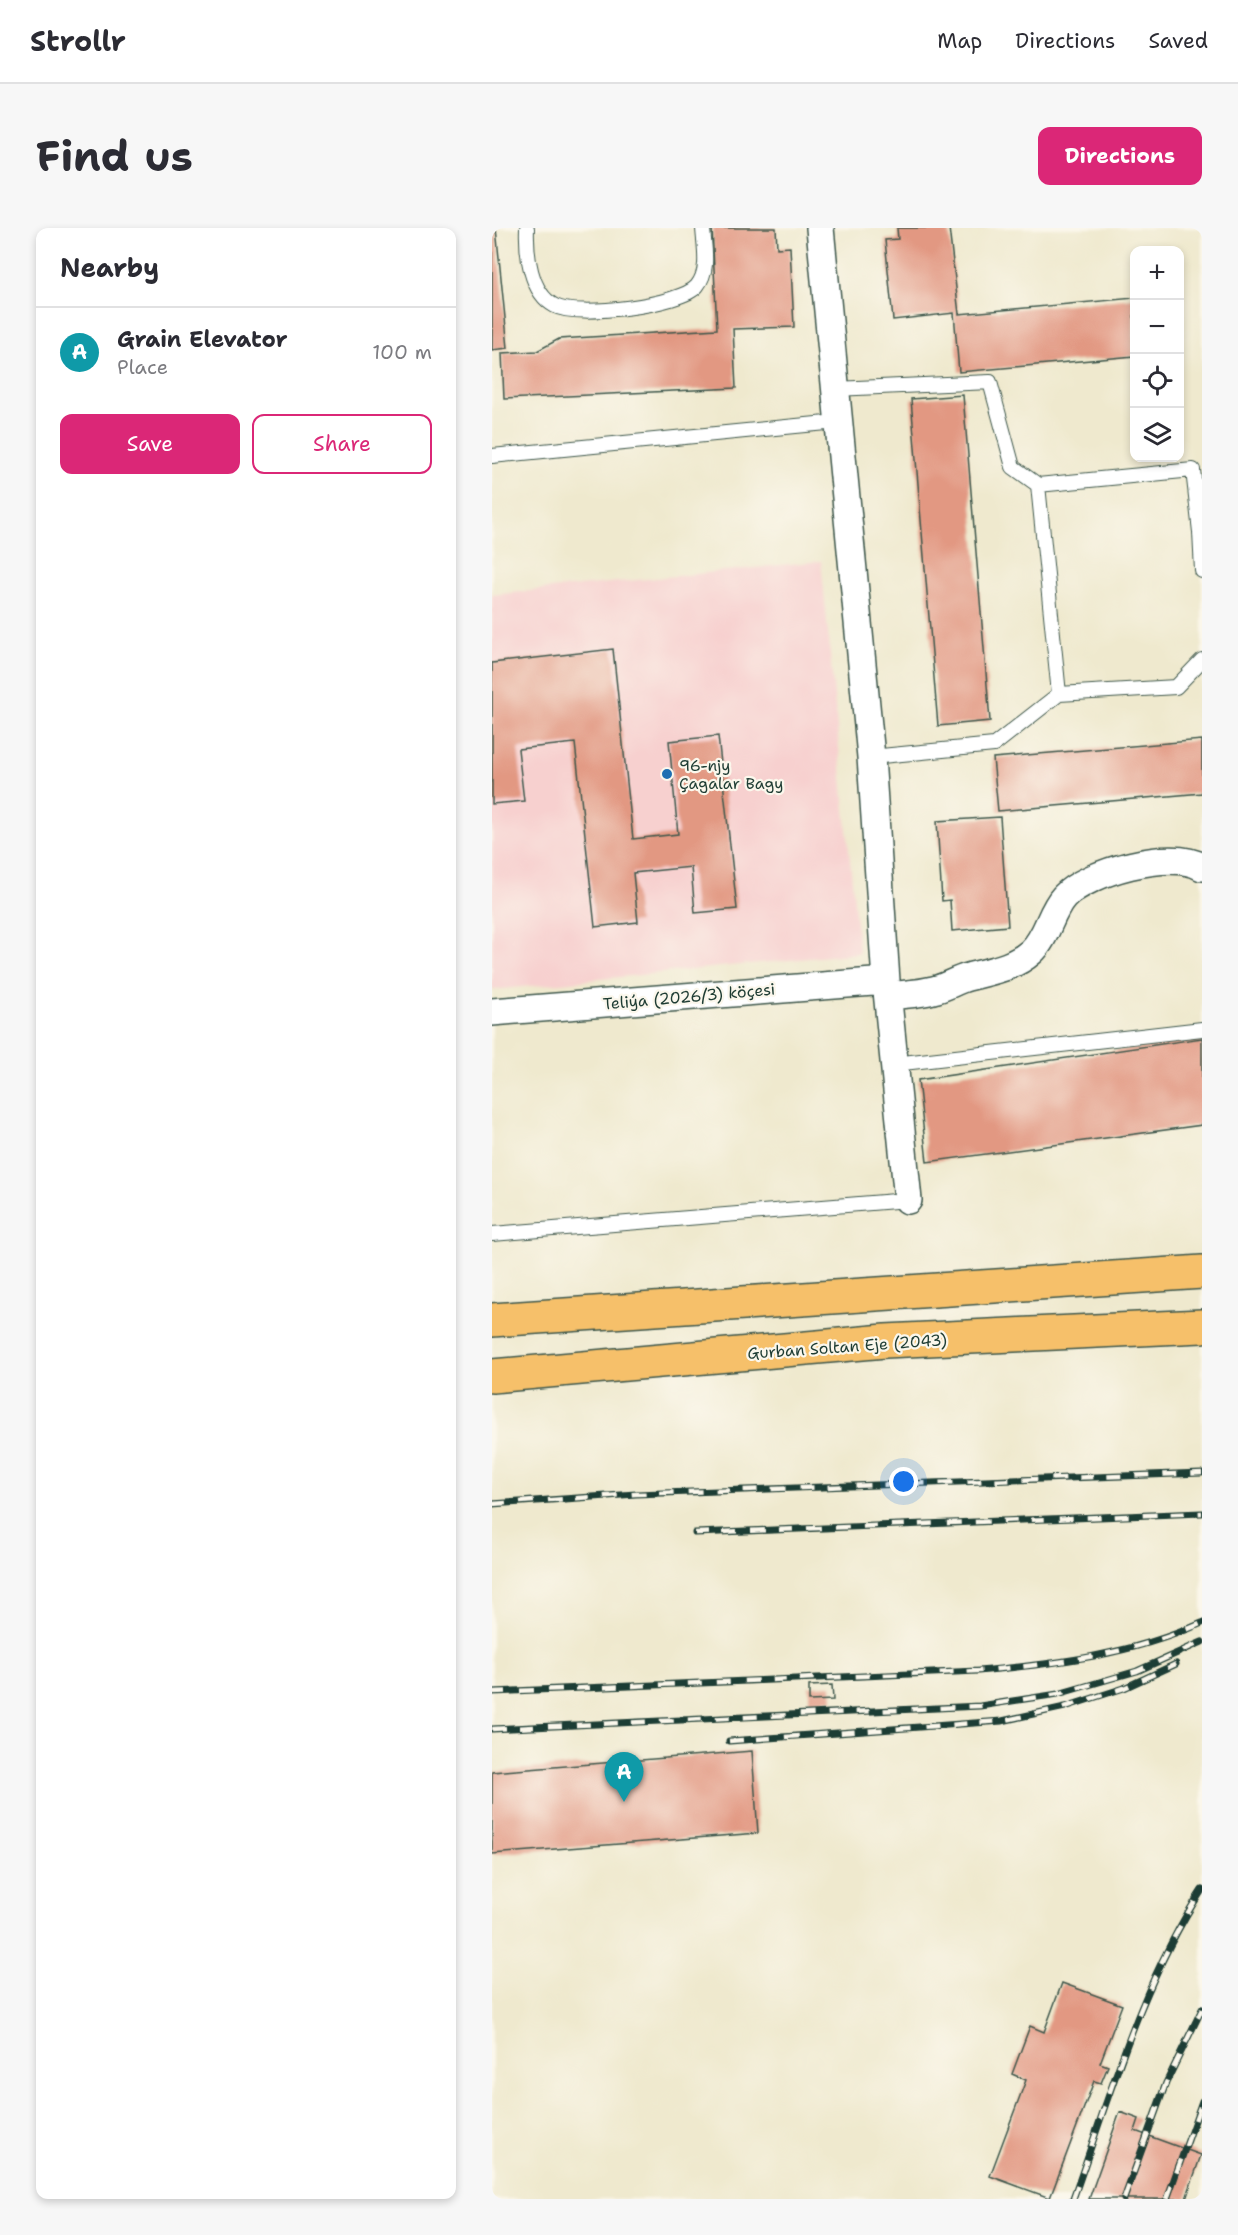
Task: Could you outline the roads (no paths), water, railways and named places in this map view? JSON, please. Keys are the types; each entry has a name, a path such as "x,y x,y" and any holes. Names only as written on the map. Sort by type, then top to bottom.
{"highway":[{"path":"492,1320 1202,1272"},
{"name":"Gurban Soltan Eje (2043)","path":"492,1376 885,1341 1202,1326"}],"street":[{"path":"820,228 870,757 887,988 908,1200"},
{"name":"Teliýa (2026/3) köçesi","path":"492,1012 887,988 934,990 968,977 993,973 1032,952 1063,898 1085,882 1112,872 1167,860 1185,860 1202,867"}],"lane":[{"path":"527,228 527,244 537,288 556,307 582,311 657,303 689,293 696,286 705,266 703,228"},
{"path":"835,388 990,382 1013,467 1038,484 1193,470 1201,531 1202,571"},
{"path":"492,456 837,422"},
{"path":"1038,484 1059,694"},
{"path":"870,757 994,746 1059,694 1176,687 1202,660"},
{"path":"894,1064 1202,1029"},
{"path":"492,1234 908,1200"}],"railway":[{"path":"492,1504 636,1494 1202,1473"},
{"path":"695,1533 1202,1513"},
{"path":"492,1692 978,1671 1092,1656 1148,1643 1202,1623"},
{"path":"492,1729 980,1706 1058,1694 1137,1671 1202,1642"},
{"path":"729,1741 1002,1721 1065,1707 1124,1688 1176,1664"},
{"path":"1073,2199 1128,2040 1144,2001 1180,1926 1202,1890"},
{"path":"1124,2199 1166,2083 1202,2009"},
{"path":"1167,2199 1202,2101"}],"place":[{"name":"96-njy Çagalar Bagy","path":"667,774"},
{"name":"Grain Elevator","path":"624,1802"}]}
